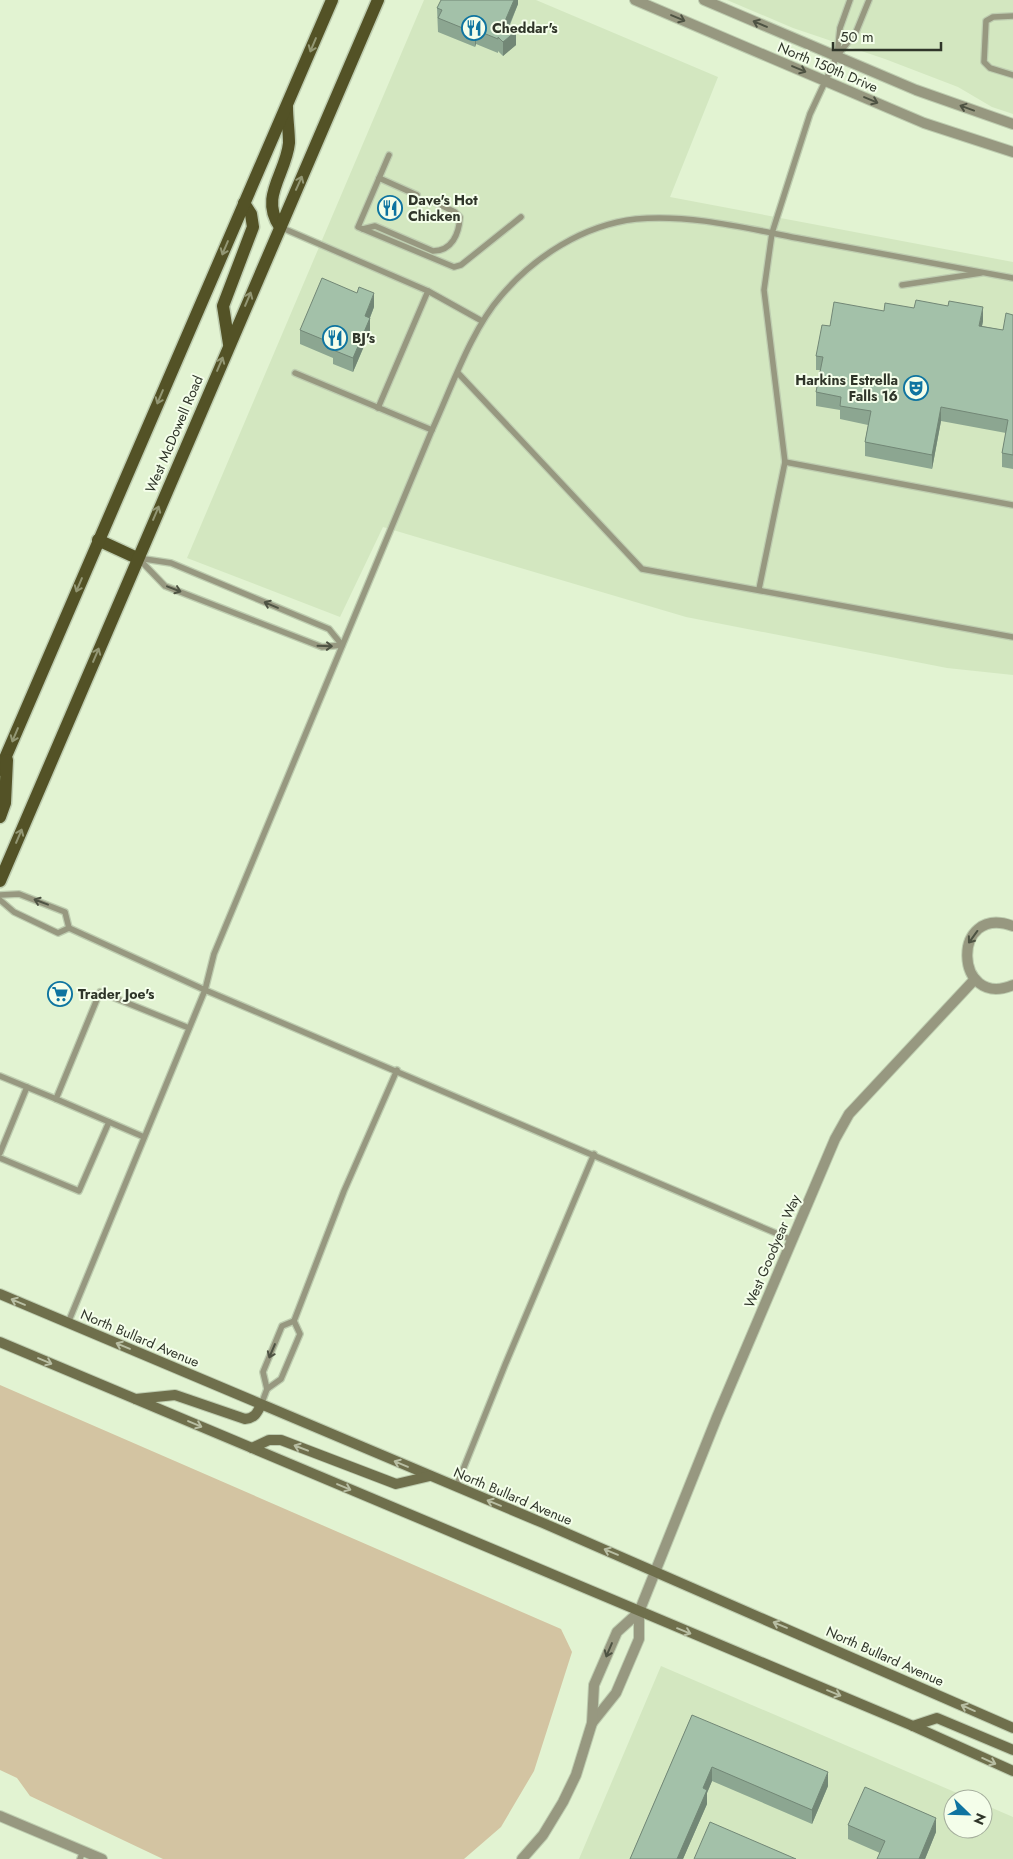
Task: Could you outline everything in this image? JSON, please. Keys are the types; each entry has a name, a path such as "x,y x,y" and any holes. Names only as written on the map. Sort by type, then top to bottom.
{"main road":[{"name":"West McDowell Road","path":"0,770 332,0"},
{"name":"West McDowell Road","path":"0,881 378,0"},
{"path":"280,228 273,218 270,206 288,144 287,105"},
{"path":"229,344 223,306 253,227 251,214 244,203"},
{"path":"98,540 137,558"},
{"path":"0,817 5,803 8,752"},
{"name":"North Bullard Avenue","path":"0,1294 655,1572 1013,1728"},
{"path":"0,1342 913,1726 1013,1771"},
{"path":"135,1399 174,1395 244,1419 256,1415 261,1404"},
{"path":"252,1448 269,1440 281,1440 396,1484 430,1476"},
{"path":"913,1726 937,1718 1013,1750"}],"street":[{"name":"North 150th Drive","path":"635,0 924,123 1013,152"},
{"name":"North 150th Drive","path":"704,0 916,90 1013,124"},
{"path":"1013,926 997,922 981,927 966,948 967,964 975,979 990,988 999,989 1013,985"},
{"name":"West Goodyear Way","path":"639,1612 717,1416 834,1138 849,1114 975,979"},
{"path":"592,1723 616,1693 636,1648 639,1639 639,1612"},
{"path":"522,1859 543,1835 563,1802 576,1775 592,1723 594,1685 617,1632 639,1612"},
{"path":"0,1816 82,1855 102,1859"}],"lane":[{"path":"837,56 840,28 850,0"},
{"path":"759,589 785,462 764,290 772,233 810,114 837,56 856,32 869,0"},
{"path":"1013,16 993,17 986,21 984,62 990,68 1013,75"},
{"path":"389,155 358,227 363,230 454,267 461,265 522,217"},
{"path":"379,178 417,195"},
{"path":"363,230 375,226 433,251 444,251 450,247 456,234 460,217 455,212 432,201"},
{"path":"68,1323 205,990 214,954 432,430 482,321 500,297 522,273 545,254 568,241 604,227 635,220 671,218 690,219 772,233 1013,278"},
{"path":"280,228 428,291 482,321"},
{"path":"902,285 986,273"},
{"path":"378,408 428,291"},
{"path":"294,373 432,430"},
{"path":"458,373 642,569 1013,636"},
{"path":"785,462 1013,505"},
{"path":"137,558 171,563 320,625 329,629 342,645"},
{"path":"137,558 165,586 322,648 342,645"},
{"path":"0,895 19,894 65,912 68,928"},
{"path":"0,900 14,912 58,933 68,928"},
{"path":"68,928 205,990 594,1154 792,1240"},
{"path":"56,1099 100,992 189,1028"},
{"path":"261,1404 267,1389 282,1379 300,1334 294,1321 344,1191 396,1070"},
{"path":"0,1076 144,1137"},
{"path":"0,1153 28,1087"},
{"path":"0,1158 79,1191 109,1122"},
{"path":"456,1487 594,1154"},
{"path":"267,1389 263,1372 282,1326 294,1321"}],"shaded area":[{"path":"424,0 536,0 718,77 670,197 1013,262 1013,675 947,668 686,617 383,527 340,617 187,558"},
{"path":"727,0 1013,0 1013,114 992,107 958,87 885,59 793,28"},
{"path":"0,1385 561,1629 572,1652 534,1771 501,1827 464,1859 163,1859 30,1796 17,1778 0,1770"},
{"path":"661,1666 948,1789 943,1789 943,1839 993,1839 993,1808 1013,1817 1013,1859 579,1859"}],"building":[{"name":"Cheddar's","path":"441,0 514,0 505,21 516,31 503,42 498,37 498,39 476,30 475,33 438,18 442,10 437,8"},
{"name":"BJ's","path":"322,278 357,293 359,287 374,293 365,316 370,318 353,358 333,350 334,344 300,330"},
{"name":"Harkins Estrella Falls 16","path":"916,300 948,306 949,301 983,307 979,326 1003,330 1006,313 1013,315 1013,455 1002,453 1008,420 941,407 932,455 865,442 871,411 840,406 841,397 816,392 823,357 816,356 822,325 830,326 834,302 884,311 885,303 914,308"},
{"path":"692,1715 828,1772 812,1810 712,1767 703,1788 707,1790 677,1859 630,1859"},
{"path":"865,1787 936,1818 919,1859 877,1859 885,1841 848,1825"},
{"path":"710,1822 796,1859 694,1859"}],"place":[{"name":"Cheddar's","path":"474,28"},
{"name":"Dave's Hot Chicken","path":"390,208"},
{"name":"BJ's","path":"335,338"},
{"name":"Harkins Estrella Falls 16","path":"916,388"},
{"name":"Trader Joe's","path":"60,994"}]}
